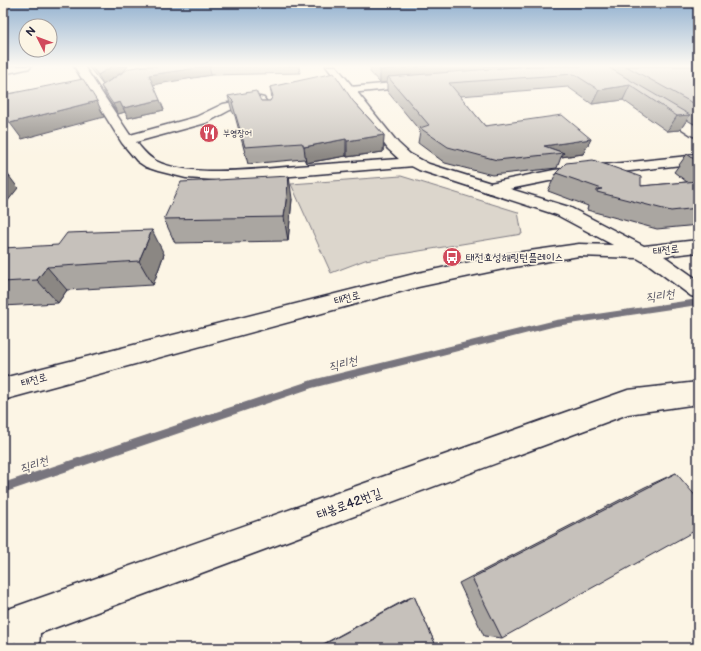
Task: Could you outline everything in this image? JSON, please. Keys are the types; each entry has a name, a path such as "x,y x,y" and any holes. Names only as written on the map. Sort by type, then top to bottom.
{"street":[{"path":"104,96 127,140 142,158 151,164 186,173 230,176 414,162"},
{"path":"355,96 393,146 405,157 424,167 563,212 650,257 698,291"},
{"path":"127,140 201,120 227,107 242,103 265,101 268,112"},
{"path":"645,101 698,133"},
{"path":"490,188 554,175 698,158"},
{"name":"태전로","path":"3,389 319,305 418,280 508,261 579,250 650,257 698,246"},
{"name":"태봉로42번길","path":"16,624 628,402 698,393"}],"lane":[{"path":"16,624 27,648"}],"shaded area":[{"path":"401,176 518,212 522,234 365,260 331,273 291,184"}],"building":[{"path":"3,96 94,96 97,101 10,123 3,107"},
{"path":"108,96 158,96 160,100 123,108 120,102 113,104"},
{"path":"228,96 259,96 261,101 270,101 273,96 350,96 384,135 347,141 346,139 304,147 302,143 245,147 232,102 234,102"},
{"path":"405,96 460,96 485,126 562,115 591,139 544,146 564,153 497,160 448,147 420,128 429,125"},
{"path":"647,96 658,96 690,115 677,116"},
{"path":"681,96 698,96 698,106"},
{"path":"698,153 698,162 687,154"},
{"path":"593,160 641,177 641,186 698,181 698,208 671,211 597,192 597,190 602,189 556,173 566,163"},
{"path":"289,176 284,217 164,219 181,182"},
{"path":"152,230 139,261 47,267 37,280 3,282 3,248 58,245 67,233"},
{"path":"676,473 698,499 698,529 502,638 472,578"},
{"path":"414,596 437,648 317,648"}],"waterway":[{"name":"직리천","path":"3,488 312,384 556,323 698,302"}],"place":[{"name":"부영장어","path":"209,133"},
{"name":"태전효성해링턴플레이스","path":"452,257"}]}
